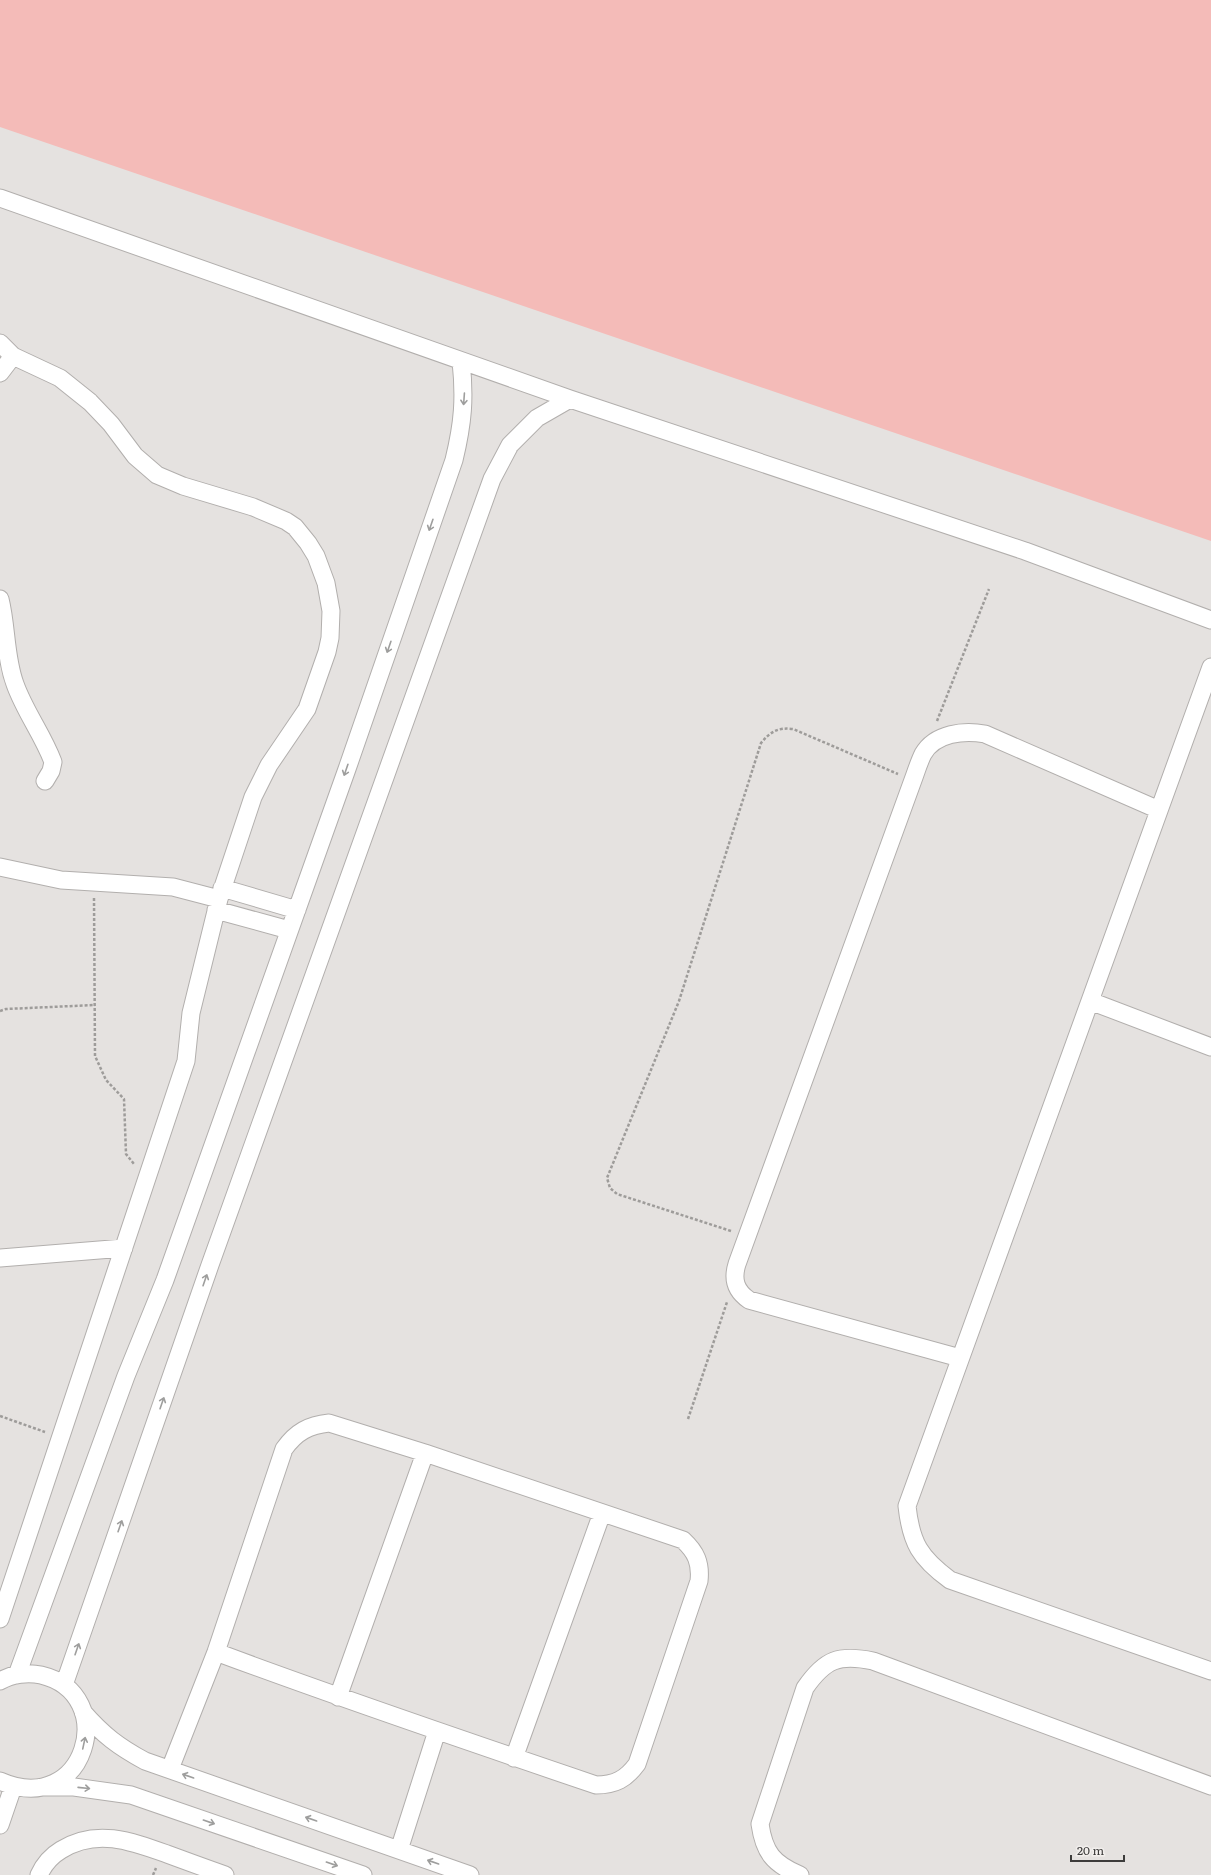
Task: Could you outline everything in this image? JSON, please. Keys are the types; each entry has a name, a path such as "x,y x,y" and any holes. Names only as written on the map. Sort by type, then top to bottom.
{"street":[{"path":"0,198 570,399 1025,551 1211,620"},
{"path":"0,343 13,356 60,378 84,397 111,424 135,456 157,474 183,486 253,507 286,521 295,527 308,543 322,569 328,590 331,611 330,638 327,652 307,709 260,780 219,899 191,1013 186,1061 0,1619"},
{"path":"0,373 13,356"},
{"path":"17,1675 126,1376 165,1280 454,460 462,427 464,394 461,361"},
{"path":"64,1686 210,1265 492,479 510,445 537,418 570,399"},
{"path":"0,599 3,648 8,664 15,685 53,762 51,771 44,781"},
{"path":"1211,667 907,1506 910,1528 918,1549 932,1566 950,1580 1211,1671"},
{"path":"960,1358 749,1300 737,1289 734,1281 734,1272 747,1236 913,780 924,753 930,746 946,736 955,733 975,732 985,734 1159,810"},
{"path":"0,868 61,880 94,883 162,885 219,899 296,910"},
{"path":"219,899 289,930"},
{"path":"1090,1001 1211,1047"},
{"path":"0,1258 124,1248"},
{"path":"170,1769 216,1652 284,1449 303,1429 316,1424 329,1423 425,1453 683,1540 695,1553 700,1569 700,1581 637,1764 629,1774 620,1781 607,1785 596,1785 514,1758 338,1697 216,1652"},
{"path":"338,1697 425,1453"},
{"path":"514,1758 602,1513"},
{"path":"800,1875 783,1867 770,1856 762,1840 760,1824 805,1688 817,1671 834,1661 853,1657 873,1662 1211,1786"},
{"path":"0,1682 17,1675 34,1674 50,1677 64,1686 76,1698 83,1712 101,1732 122,1749 145,1761 470,1875"},
{"path":"45,1787 65,1776 80,1758 86,1735 83,1712"},
{"path":"399,1850 437,1731"},
{"path":"0,1825 6,1784 23,1789 74,1787 131,1795 363,1875"},
{"path":"39,1875 48,1861 66,1847 87,1839 110,1838 134,1842 225,1875"}],"path":[{"path":"935,725 989,589"},
{"path":"747,1236 617,1194 610,1188 607,1178 679,1001 761,743 774,730 793,728 913,780"},
{"path":"94,883 95,1056 106,1080 124,1099 126,1154 134,1164 152,1165"},
{"path":"0,1011 6,1009 95,1006"},
{"path":"688,1419 734,1281"},
{"path":"0,1416 61,1437"}],"shaded area":[{"path":"0,0 1211,0 1211,541 0,127"}]}
